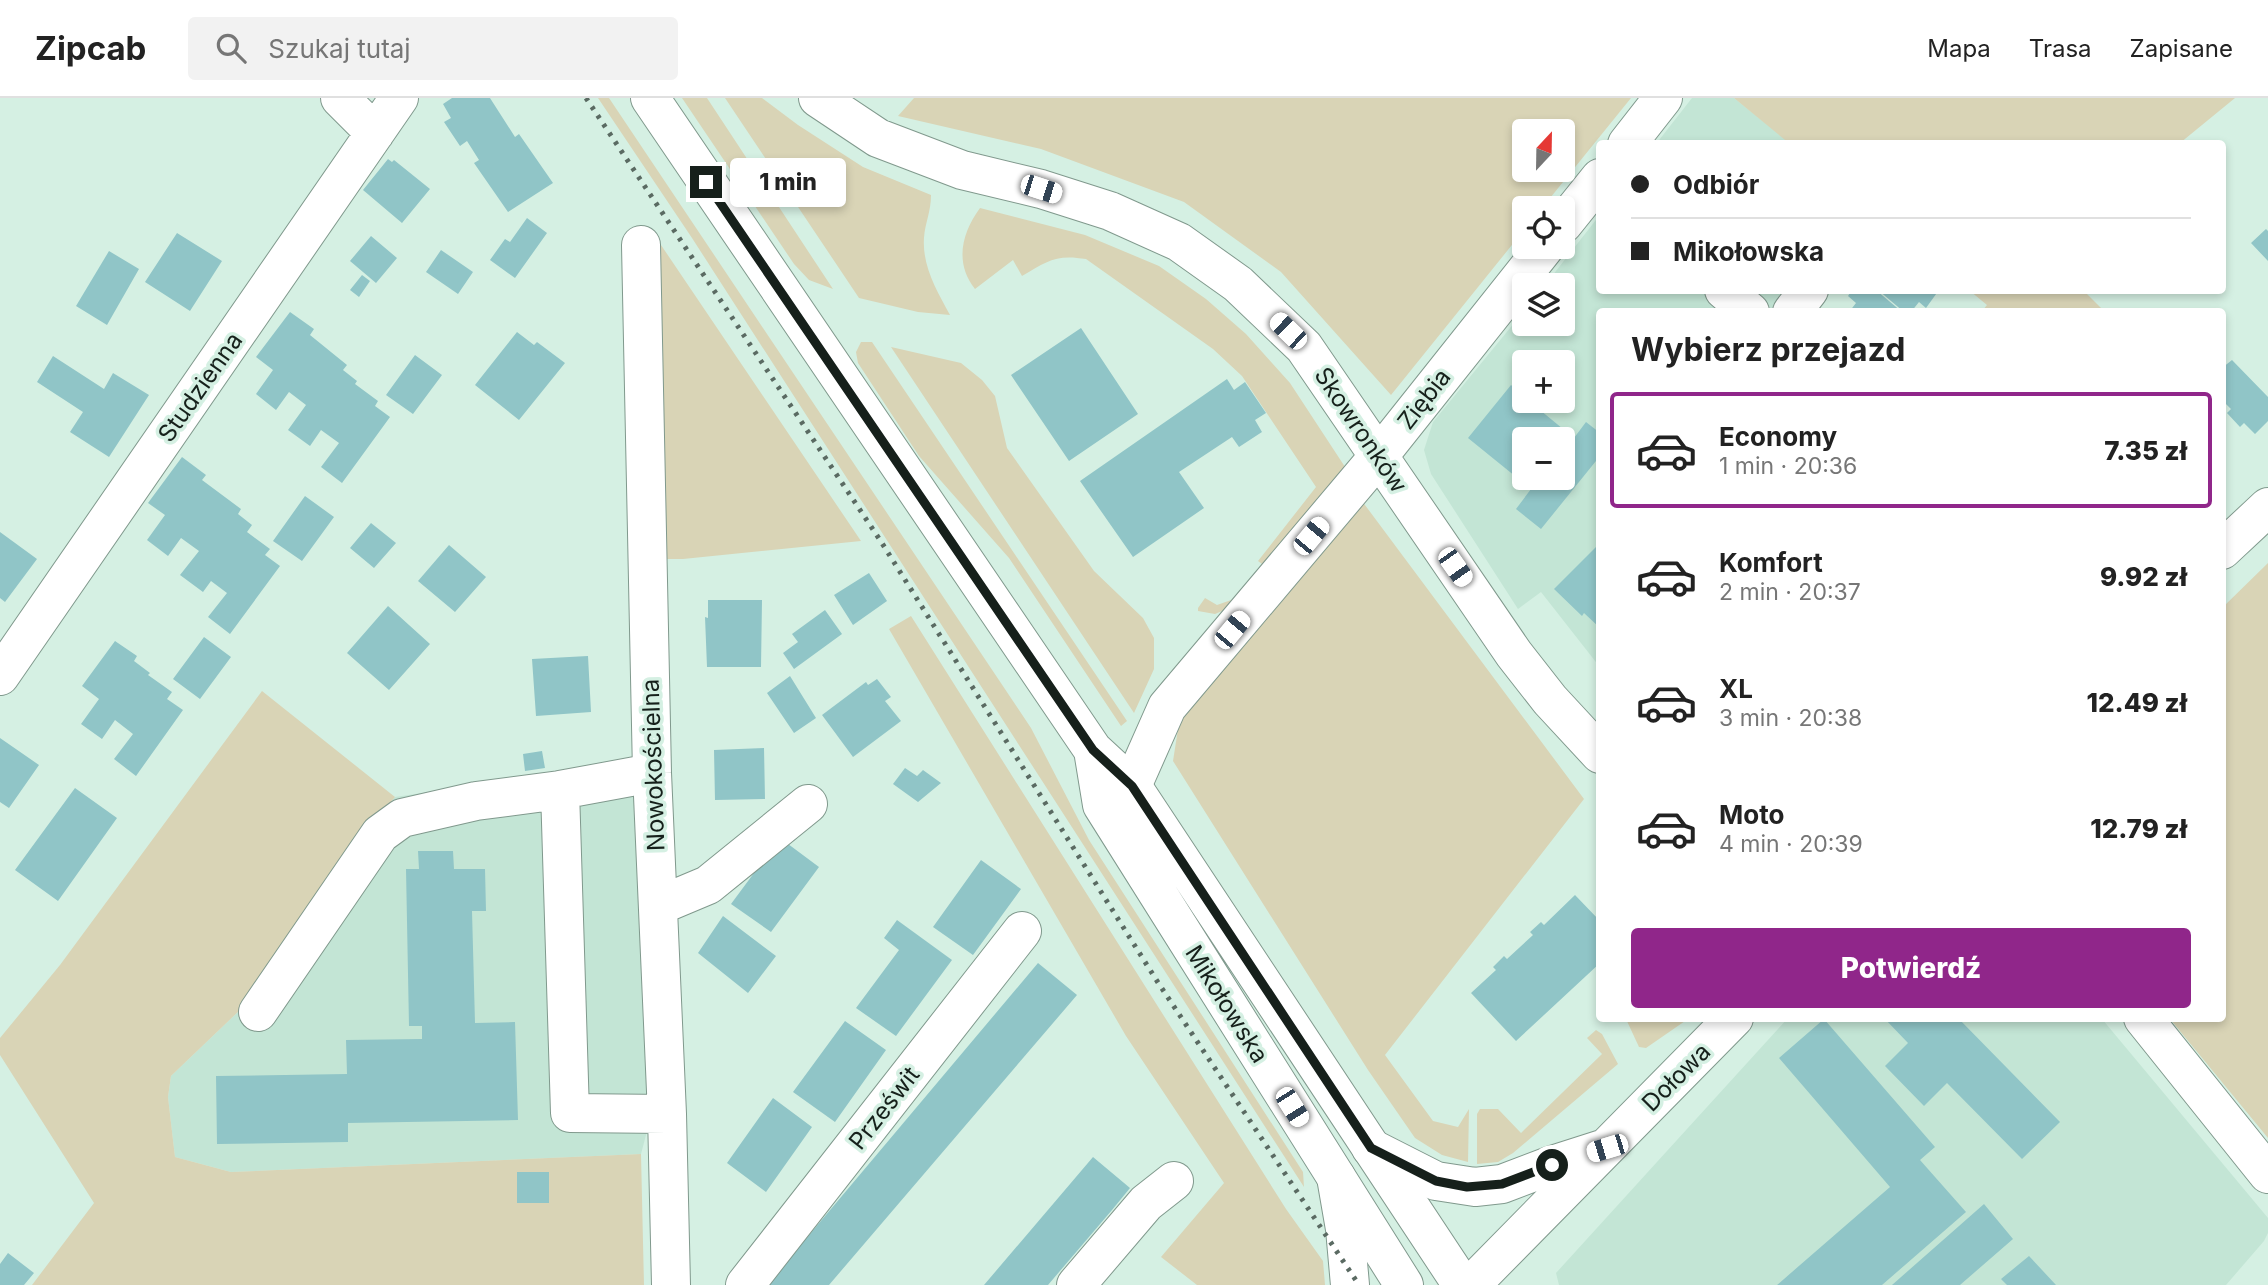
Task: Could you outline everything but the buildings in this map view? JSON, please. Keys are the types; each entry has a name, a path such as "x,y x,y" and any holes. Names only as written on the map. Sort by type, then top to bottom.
{"street":[{"path":"340,98 375,133"},
{"name":"Studzienna","path":"0,676 399,98"},
{"name":"Mikołowska","path":"650,98 1093,750 1132,786 1462,1285"},
{"name":"Skowronków","path":"818,98 878,138 962,170 1041,189 1110,211 1179,242 1238,284 1304,346 1514,654 1550,700 1596,750"},
{"path":"1630,140 1663,98"},
{"path":"1575,210 1596,186"},
{"name":"Nowokościelna","path":"641,245 652,773 667,1114 671,1285"},
{"name":"Ziębia","path":"1132,786 1167,707 1378,457 1535,259"},
{"path":"1729,294 1746,308"},
{"path":"1795,308 1806,294"},
{"path":"2226,546 2268,507"},
{"name":"Mikołowska","path":"1093,750 1102,805 1404,1285"},
{"path":"258,1012 380,834 402,818 476,801 560,790 652,773"},
{"path":"560,790 570,1113 667,1114"},
{"path":"657,906 708,885 808,804"},
{"name":"Prześwit","path":"745,1285 1022,931"},
{"name":"Dołowa","path":"1471,1285 1730,1022"},
{"path":"2146,1022 2268,1174"},
{"path":"1371,1148 1436,1181 1475,1187 1502,1184 1607,1148"},
{"path":"1336,1177 1345,1229 1350,1285"},
{"path":"1076,1285 1146,1203 1174,1181"}],"shaded area":[{"path":"598,98 609,98 1031,728 1089,840 1303,1172 1304,1187 692,238"},
{"path":"682,98 707,98 833,289 809,280 794,264"},
{"path":"725,98 762,98 863,167 931,195 924,238 925,258 931,278 950,315 918,312 859,298"},
{"path":"914,98 1631,98 1575,167 1575,119 1512,119 1512,182 1563,182 1552,196 1512,196 1512,245 1391,395 1281,272 1184,202 1041,149 898,116"},
{"path":"1692,98 1734,98 1786,140 1659,140"},
{"path":"1734,98 2235,98 2184,140 1785,140"},
{"path":"980,208 1085,235 1159,266 1206,299 1246,334 1290,383 1349,473 1248,600 1215,614 1198,611 1205,598 1217,605 1234,599 1262,564 1258,561 1316,487 1242,376 1213,349 1086,259 1059,258 1022,276 1013,260 975,289 964,268 963,248 969,227"},
{"path":"1596,220 1596,294 1783,294 1772,308 1596,308 1596,662 1541,592 1518,609 1431,474 1424,450 1433,422 1512,326 1512,336 1575,336 1575,273 1554,273 1565,259 1575,259 1575,247"},
{"path":"661,245 861,541 661,559 649,249"},
{"path":"1974,294 2087,294 2101,308 1984,308 1987,305"},
{"path":"861,342 872,342 1127,721 1121,726 1009,558 919,456 858,363 856,352"},
{"path":"891,347 961,363 982,380 995,396 1007,448 1094,571 1143,618 1154,638 1154,669 1134,713"},
{"path":"1359,497 1584,799 1385,1055 1433,1121 1458,1127 1469,1109 1468,1162 1442,1155 1415,1138 1368,1070 1173,761 1181,710"},
{"path":"2268,563 2268,1138 2172,1022 2226,1022 2226,604"},
{"path":"911,616 1286,1209 1323,1261 1325,1285 1197,1285 1161,1257 1224,1183 1126,1036 889,629"},
{"path":"262,691 395,797 357,844 240,1010 171,1076 168,1097 175,1157 231,1172 641,1154 644,1285 32,1285 94,1203 0,1055 0,1038 60,965"},
{"path":"631,762 638,790 655,1101 641,1154 231,1172 175,1157 168,1097 171,1076 240,1010 357,844 395,797"},
{"path":"1627,1022 1684,1022 1646,1048 1639,1047"},
{"path":"1784,1022 2105,1022 2268,1218 2268,1233 2264,1241 2226,1285 1559,1285 1556,1273"},
{"path":"1596,1030 1602,1034 1618,1064 1513,1153 1498,1162 1477,1164 1477,1114 1480,1109 1498,1109 1521,1133 1602,1054 1587,1038"}],"railway":[{"path":"586,98 880,540 1157,981 1359,1285"}],"route":[{"path":"706,182 1093,750 1132,786 1371,1148 1436,1181 1467,1187 1502,1184 1552,1165"}]}
